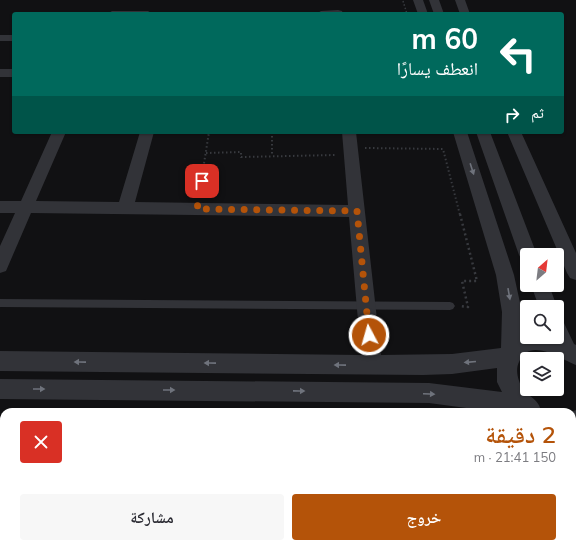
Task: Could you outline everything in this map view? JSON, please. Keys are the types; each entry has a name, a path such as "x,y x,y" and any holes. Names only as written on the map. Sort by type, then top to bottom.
{"street":[{"path":"113,12 118,0"},
{"path":"337,0 338,12"},
{"path":"418,0 422,12"},
{"path":"434,0 438,12"},
{"path":"460,0 464,12"},
{"path":"0,38 12,38"},
{"path":"0,73 12,73"},
{"path":"0,266 58,134"},
{"path":"125,208 146,134"},
{"path":"461,134 505,275 512,312 510,355 507,369 509,382 516,396 529,408"},
{"path":"484,134 525,248"},
{"path":"515,134 576,273"},
{"path":"350,145 372,365"},
{"path":"0,207 357,211"},
{"path":"0,361 372,365 452,364 510,355 519,346 535,341 554,343 571,353"},
{"path":"564,341 571,353"},
{"path":"0,388 429,393 494,401 523,408"}],"lane":[{"path":"0,303 450,306"}],"path":[{"path":"403,1 406,12"},
{"path":"197,209 209,134"},
{"path":"272,134 272,156"},
{"path":"206,153 241,152 240,157 272,156 350,145 443,149 477,281 462,281 468,306 450,306"}],"route":[{"path":"202,181 197,209 357,211 369,335"}]}
